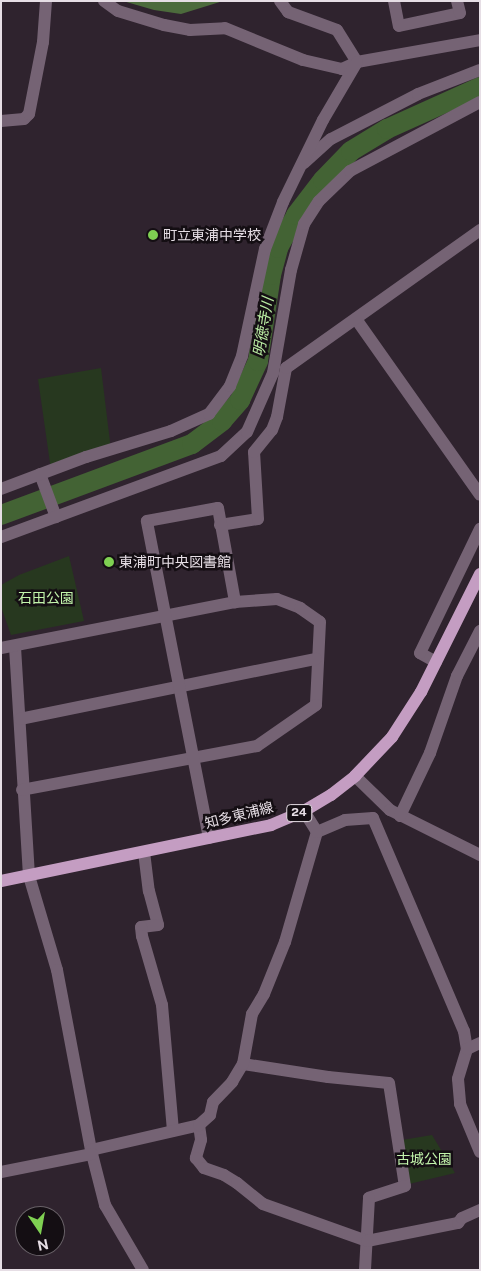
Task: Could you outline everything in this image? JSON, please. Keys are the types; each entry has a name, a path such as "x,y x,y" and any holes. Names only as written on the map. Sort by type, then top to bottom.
{"main road":[{"name":"知多東浦線","path":"1,881 271,825 304,811 331,796 355,776 392,737 436,662 480,574"}],"street":[{"path":"104,1 118,11 164,25 190,30 224,28 304,60 342,69 357,62 480,40"},
{"path":"280,1 288,12 337,30 357,62"},
{"path":"394,1 399,26 460,13 457,1"},
{"path":"1,121 24,120 29,114 46,21 43,3"},
{"path":"1,489 40,474 171,431 209,414 230,386 242,356 265,250 299,168 323,120 357,62"},
{"path":"299,168 331,139 418,94 480,70"},
{"path":"1,537 221,456 247,432 272,373 291,270 304,224 319,201 350,171 480,102"},
{"path":"220,525 258,519 254,452 272,430 277,417 286,368 480,230"},
{"path":"356,318 480,495"},
{"path":"40,474 56,517"},
{"path":"209,838 164,617 147,521 218,508 235,602"},
{"path":"436,662 420,653 480,529"},
{"path":"1,648 235,602 277,599 300,608 320,622 316,659 316,705 258,746 22,790"},
{"path":"400,816 430,753 457,676 480,632"},
{"path":"15,646 28,876 57,970 91,1152 105,1205 143,1270"},
{"path":"20,720 316,659"},
{"path":"355,776 390,810 480,855"},
{"path":"1,1172 199,1125 210,1115 213,1102 232,1082 243,1064 252,1014 264,994 285,942 317,832 304,811"},
{"path":"317,832 346,820 373,818 464,1031 467,1048 458,1078 460,1104 480,1152"},
{"path":"144,852 149,891 158,925 141,927 162,1005 173,1131"},
{"path":"467,1048 480,1043"},
{"path":"243,1064 328,1077 389,1083 405,1186 369,1198 365,1270"},
{"path":"199,1125 201,1140 196,1158 204,1168 224,1175 263,1204 367,1241 458,1223 462,1218 480,1210"}],"green space":[{"path":"123,1 223,1 181,14 154,10"},
{"path":"101,368 111,450 51,470 38,379"},
{"name":"石田公園","path":"69,556 84,621 11,635 1,607 1,585 19,575"},
{"name":"古城公園","path":"432,1135 455,1173 409,1184 402,1140"}],"waterway":[{"name":"明徳寺川","path":"1,515 192,444 222,421 240,400 258,361 271,275 278,248 296,215 323,180 351,151 387,129 480,87"}],"place":[{"name":"町立東浦中学校","path":"153,235"},
{"name":"東浦町中央図書館","path":"109,562"}]}
